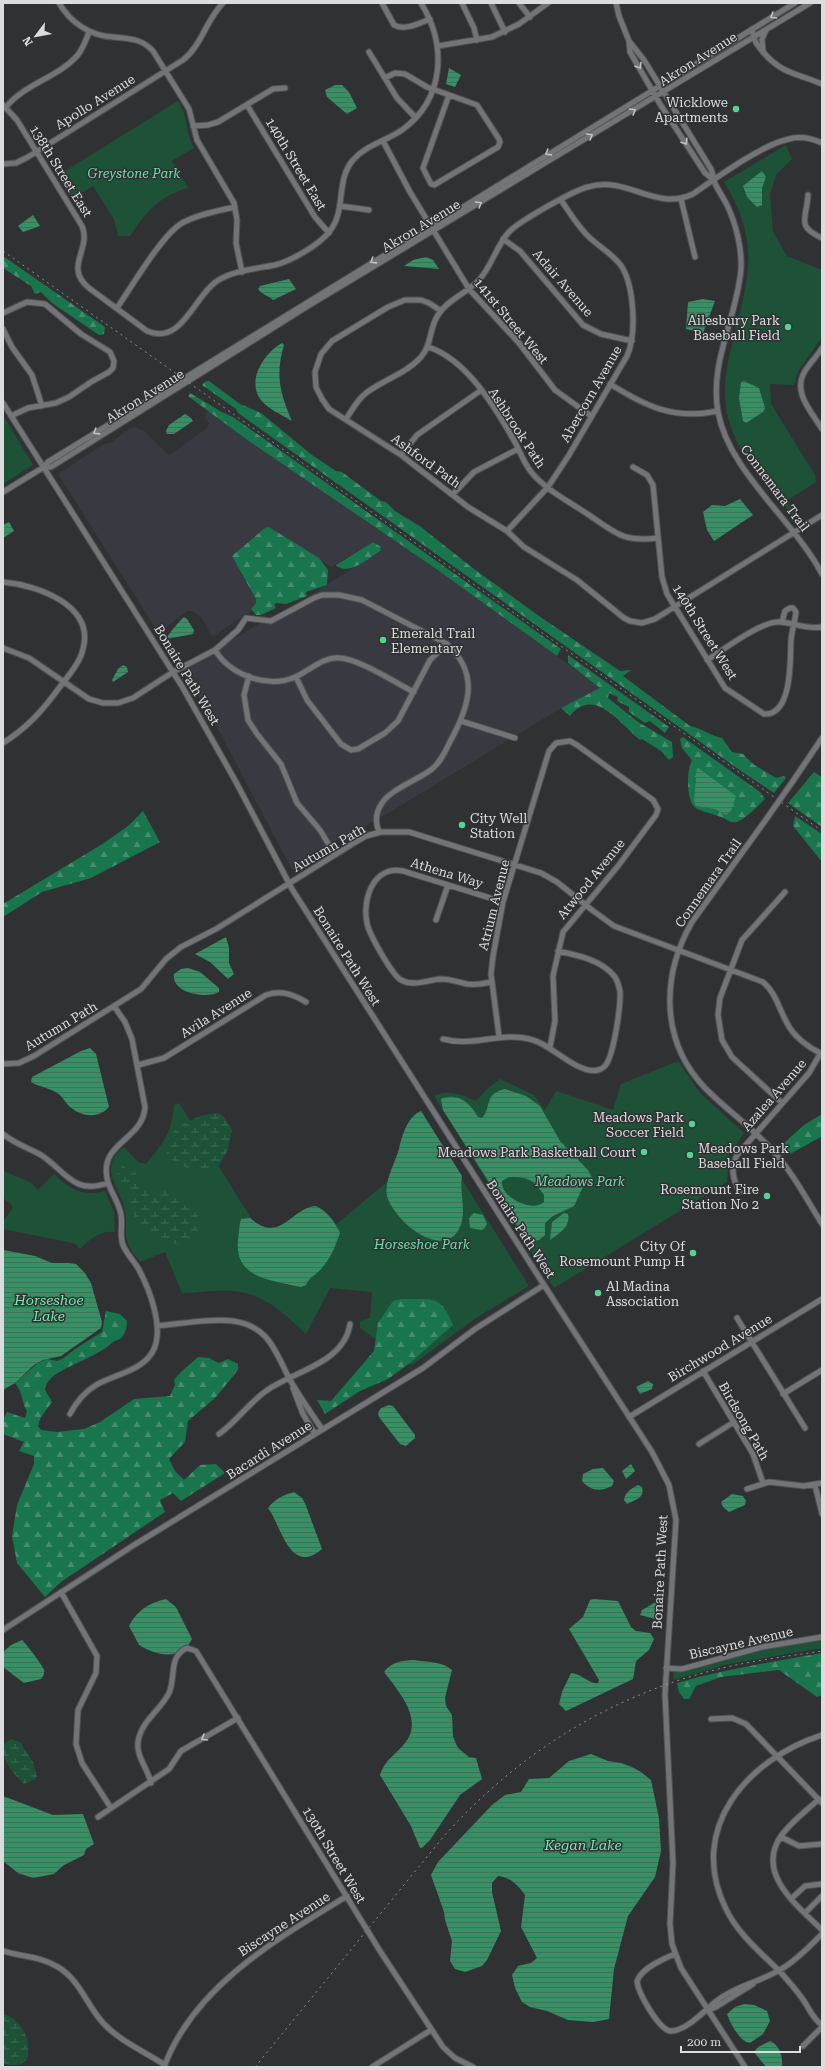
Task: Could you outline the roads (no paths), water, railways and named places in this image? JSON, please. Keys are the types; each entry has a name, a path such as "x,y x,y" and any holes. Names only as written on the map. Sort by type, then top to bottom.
{"street":[{"path":"59,3 76,24 90,32 113,38 133,38 146,44 153,50 191,113 197,140 235,207 237,220 236,243 242,272"},
{"name":"Apollo Avenue","path":"3,164 16,163 36,152 183,60 193,51 211,18 223,3"},
{"path":"382,3 394,25 397,27 413,26 430,19"},
{"path":"329,233 336,220 340,206 342,182 350,164 363,151 383,141 406,126 415,117 433,89 438,72 438,46 430,19 421,3"},
{"path":"462,3 474,28 477,40"},
{"path":"491,3 505,32"},
{"path":"520,3 530,17"},
{"path":"438,46 477,40 505,32 530,17 548,3"},
{"path":"616,3 619,16 629,41"},
{"name":"Akron Avenue","path":"3,492 44,467 48,462 794,3"},
{"name":"Akron Avenue","path":"44,467 51,467 308,306 664,93 810,3"},
{"path":"752,29 753,38 776,66 786,72 822,84"},
{"path":"764,52 762,39 766,30"},
{"path":"4,106 76,57 83,47 90,32"},
{"name":"Connemara Trail","path":"629,41 634,46 659,85 711,169 714,180 736,227 741,263 739,279 718,367 716,396 718,411 725,434 732,451 748,474 795,532 822,574"},
{"name":"Connemara Trail","path":"629,41 630,52 653,89 656,97 705,173 714,180"},
{"path":"369,52 400,103 415,117"},
{"path":"385,78 395,73 405,74 433,89 449,95 480,107 500,142 498,147 434,185 431,184 423,168 449,95"},
{"path":"193,126 208,125 218,122 273,89 285,88"},
{"name":"140th Street East","path":"247,105 315,218 329,233"},
{"name":"138th Street East","path":"4,106 17,120 84,229 84,242 77,264 80,278 86,286 147,331 157,334 168,333 180,325 209,287 225,277 287,261 319,242 329,233"},
{"path":"346,419 364,395 417,361 428,347 432,328 441,311 469,289 483,275 503,239 514,227 560,200 588,186 607,184 627,187 658,199 680,199 693,194 781,141 805,138 822,143"},
{"name":"141st Street West","path":"383,141 430,226 469,289 526,352 555,390 591,416"},
{"path":"808,195 804,226 810,232 822,238"},
{"path":"680,199 695,257"},
{"name":"Abercorn Avenue","path":"507,531 548,487 627,356 632,341 633,325 629,288 622,267 617,260 580,227 560,200"},
{"path":"340,206 369,210"},
{"path":"117,308 166,238 175,228 192,219 235,207"},
{"name":"Adair Avenue","path":"503,239 520,251 583,325 601,334 632,341"},
{"name":"Ashford Path","path":"441,311 421,300 405,300 388,307 336,339 326,347 316,364 316,386 325,404 401,455 468,507 507,531 524,547 577,580 630,621 648,622 675,607 822,516"},
{"path":"3,313 27,302 45,304 81,334 108,351 114,357 114,366 109,372 65,399 24,410 11,416"},
{"path":"3,328 12,347 32,375 42,406"},
{"name":"Ashbrook Path","path":"428,347 441,352 456,362 500,417 528,468 548,487 621,536 638,540 658,538"},
{"path":"822,348 805,369 799,384 802,397 822,430"},
{"path":"610,384 647,405 666,412 687,415 718,411"},
{"path":"401,455 421,432 480,391"},
{"name":"Bonaire Path West","path":"3,403 173,672 229,769 289,884 662,1469 674,1502 676,1529 665,1694 674,1863 670,1924 675,1954 685,1976 745,2067"},
{"path":"453,494 474,472 518,449"},
{"name":"140th Street West","path":"633,467 647,475 652,482 663,586 725,688 758,712 768,714 779,707 786,688 791,663 792,625"},
{"path":"3,582 40,591 69,606 77,615 84,631 83,650 64,682 34,719 4,740"},
{"path":"3,648 29,658 93,700 102,703 118,703 133,698 173,672 215,650 238,630 246,618 271,620 322,595 339,595 362,600 447,644 459,656 468,678 467,703 461,721 442,757 436,765 426,773 386,798 381,804 376,823 379,832"},
{"path":"782,622 785,611 793,608 796,612 792,625"},
{"path":"707,660 764,625 782,622 809,629 822,628"},
{"path":"296,677 303,696 330,730 346,748 354,750 364,747 394,726 404,712 430,660 447,644"},
{"path":"215,650 227,664 249,676 277,681 296,677 324,662 339,658 364,666 414,692"},
{"path":"249,676 244,695 248,720 257,734 281,764 298,803 320,830 335,855"},
{"path":"461,721 515,738"},
{"name":"Connemara Trail","path":"822,738 794,781 692,922 678,950 671,976 670,996 674,1030 681,1051 702,1085 755,1133 783,1163 822,1224"},
{"name":"Atwood Avenue","path":"550,1047 555,1021 552,981 558,951 565,928 618,866 656,814 658,809 656,803 577,744 570,741 561,742"},
{"name":"Atrium Avenue","path":"499,1036 492,982 492,961 503,902 550,751 556,743 561,742"},
{"name":"Autumn Path","path":"3,1064 19,1063 25,1060 114,1006 141,989 166,959 176,951 216,929 366,836 379,832 409,832 515,864 549,877 584,905 614,926 759,980 767,985 774,994 790,1028 821,1054"},
{"name":"Athena Way","path":"492,982 472,984 444,979 413,983 406,982 395,975 369,932 366,916 370,889 376,879 383,873 398,870 503,902"},
{"path":"436,920 448,885"},
{"path":"782,1103 732,1057 722,1040 718,1026 718,1010 731,969 744,937 785,892"},
{"path":"443,1039 460,1043 499,1036 526,1038 550,1047 575,1065 591,1070 600,1069 608,1062 612,1046 619,1001 619,986 612,974 589,959 558,951"},
{"name":"Avila Avenue","path":"138,1065 164,1058 266,995 278,992 288,993 297,996 306,1002"},
{"path":"70,1414 79,1400 90,1389 139,1366 148,1358 156,1345 157,1326 148,1289 122,1243 121,1215 108,1183 106,1170 110,1156 116,1146 138,1128 144,1115 145,1103 130,1033 114,1006"},
{"name":"Azalea Avenue","path":"740,1192 733,1178 734,1161 738,1153 811,1071 821,1054"},
{"path":"3,1134 46,1158 77,1184 92,1187 108,1183"},
{"name":"Bacardi Avenue","path":"3,1630 61,1592 423,1368 475,1329 544,1286"},
{"name":"Birchwood Avenue","path":"629,1417 822,1299"},
{"path":"737,1318 805,1428"},
{"path":"157,1326 225,1321 244,1324 258,1331 269,1340 278,1353 303,1414 315,1434"},
{"path":"219,1434 236,1421 261,1395 289,1378 314,1366 330,1355 349,1333 350,1324"},
{"path":"784,1394 822,1370"},
{"name":"Birdsong Path","path":"703,1371 753,1454 763,1483"},
{"path":"289,1378 322,1430"},
{"path":"699,1444 734,1422"},
{"path":"747,1489 763,1483 776,1482 799,1486 822,1483"},
{"path":"815,1485 822,1514"},
{"path":"61,1592 97,1656 96,1673 78,1710 76,1744 82,1763 111,1808"},
{"name":"Biscayne Avenue","path":"666,1668 682,1669 762,1647 822,1637"},
{"name":"130th Street West","path":"151,1783 147,1769 139,1755 138,1743 141,1732 150,1716 169,1693 175,1658 178,1652 187,1648 196,1650 380,1951 431,2030 449,2054 473,2067"},
{"path":"710,1719 726,1717 741,1721 751,1728 820,1801 781,1837 775,1851 774,1868 778,1883 791,1899 822,1930"},
{"path":"98,1817 151,1783 169,1769 181,1751 238,1718"},
{"path":"803,2046 822,2026 813,2017 798,1992 744,1937 728,1914 718,1886 714,1853 720,1824 732,1798 752,1774 778,1756 804,1741 821,1735 822,1742"},
{"path":"781,1837 799,1846 822,1844"},
{"path":"791,1899 804,1886 822,1884"},
{"name":"Biscayne Avenue","path":"164,2066 175,2044 191,2020 228,1977 268,1945 347,1896"},
{"path":"805,1913 822,1896"},
{"path":"675,1954 664,1958 642,1973 637,1981 639,1990 660,2024 666,2030 674,2031 708,2010 716,2008 758,1981 778,1971 798,1957 822,1934"},
{"path":"3,1951 39,1958 59,1968 76,1983 93,2012 105,2025 164,2066"},
{"path":"372,2067 431,2030"}],"water":[{"path":"449,68 461,75 455,87 446,84"},
{"path":"335,85 342,85 349,92 357,108 347,114 327,97 325,90"},
{"path":"762,171 766,177 762,188 762,205 757,207 747,197 743,186"},
{"path":"33,215 40,226 23,232 18,226"},
{"path":"426,257 433,260 439,269 404,266 413,260"},
{"path":"289,279 296,289 273,300 261,293 258,289 260,286"},
{"path":"703,299 715,301 703,333 686,329 688,302"},
{"path":"282,343 284,345 279,375 280,384 284,402 292,421 271,409 261,400 257,393 255,384 256,376 263,360 269,353"},
{"path":"744,381 759,388 765,408 763,412 746,423 743,421 739,398 741,382"},
{"path":"185,414 193,421 174,434 167,434 166,431 169,425"},
{"path":"740,499 753,515 714,541 707,530 703,512 712,505 725,506"},
{"path":"9,522 14,531 3,538 3,525"},
{"path":"184,617 194,630 193,634 166,639 175,627"},
{"path":"123,665 127,667 128,672 113,682 112,680 118,669"},
{"path":"697,767 736,796 731,811 726,815 715,809 696,806 694,802"},
{"path":"226,937 229,948 229,963 234,974 228,979 210,962 195,954"},
{"path":"188,968 200,972 219,988 219,992 214,994 199,995 184,990 178,986 175,981 174,974 181,969"},
{"path":"90,1048 96,1054 109,1107 105,1111 95,1115 85,1115 70,1107 59,1094 31,1082 32,1077 81,1051"},
{"path":"505,1089 526,1096 540,1106 560,1141 588,1170 592,1178 582,1189 574,1206 553,1216 545,1223 545,1235 539,1240 533,1241 519,1228 443,1110 441,1099 447,1097 458,1098 467,1103 478,1117 482,1118 487,1110 491,1098 498,1091","holes":["509,1177 526,1178 537,1185 544,1195 544,1202 539,1205 532,1206 518,1202 511,1198 506,1193 502,1181"]},
{"path":"421,1111 462,1176 462,1221 453,1237 443,1241 431,1239 420,1234 409,1226 391,1206 387,1196 386,1190 388,1178 406,1127 412,1117"},
{"path":"316,1206 330,1217 340,1233 327,1261 306,1285 301,1287 257,1276 242,1263 238,1253 239,1226 241,1219 250,1218 261,1225 270,1228 278,1227 307,1208"},
{"path":"474,1213 483,1215 487,1224 484,1229 481,1230 470,1228 469,1218"},
{"path":"564,1213 568,1214 568,1223 564,1229 550,1240 552,1222"},
{"name":"Horseshoe Lake","path":"3,1250 35,1256 52,1263 76,1264 85,1273 91,1283 102,1322 101,1328 61,1356 43,1360 34,1365 15,1383 3,1390"},
{"path":"648,1381 653,1384 652,1389 640,1394 636,1387"},
{"path":"389,1405 393,1406 415,1435 415,1438 406,1446 400,1444 379,1417 378,1413 381,1408"},
{"path":"631,1464 635,1471 626,1479 622,1471"},
{"path":"603,1468 614,1481 612,1486 596,1490 592,1489 582,1481 583,1474 593,1469"},
{"path":"638,1485 642,1487 643,1491 641,1496 627,1504 624,1500 627,1493"},
{"path":"294,1492 302,1498 305,1503 322,1549 311,1556 302,1557 294,1553 282,1536 268,1508 273,1502 286,1494"},
{"path":"732,1494 743,1496 746,1501 745,1505 729,1512 723,1507 721,1502"},
{"path":"166,1599 176,1607 192,1639 188,1646 182,1651 161,1654 139,1645 129,1626 135,1616 144,1608 154,1602"},
{"path":"590,1600 618,1601 631,1627 636,1631 650,1633 654,1639 649,1650 636,1661 633,1679 566,1711 559,1704 562,1692 571,1673 579,1675 595,1683 598,1683 599,1680 569,1629 583,1617"},
{"path":"656,1602 656,1606 659,1608 656,1609 655,1619 640,1615 642,1610"},
{"path":"22,1640 43,1668 44,1674 41,1679 24,1683 3,1667 3,1652 11,1645"},
{"path":"414,1660 439,1663 452,1670 445,1698 446,1706 452,1715 453,1737 458,1748 469,1757 476,1758 482,1779 460,1795 430,1840 422,1848 420,1848 411,1826 380,1775 382,1769 388,1761 405,1743 410,1734 412,1725 411,1715 407,1706 384,1672 390,1666 401,1661"},
{"name":"Kegan Lake","path":"591,1754 608,1761 621,1763 632,1767 651,1780 659,1818 661,1851 655,1877 628,1916 614,1969 609,2019 593,2022 568,2020 547,2011 530,2007 522,2002 515,1988 512,1975 518,1966 531,1963 537,1958 521,1927 525,1895 517,1885 506,1878 498,1876 492,1883 492,1892 501,1931 487,1960 482,1966 465,1972 455,1969 450,1961 452,1941 431,1875 438,1862 492,1805 505,1795 521,1792 529,1779 549,1778 569,1761"},
{"path":"3,1796 53,1815 83,1814 94,1844 86,1849 84,1855 64,1865 54,1874 33,1878 18,1873 3,1861"},
{"path":"744,2004 754,2005 767,2011 770,2021 763,2034 750,2043 746,2042 739,2036 727,2014 735,2007"},
{"path":"770,2041 776,2045 780,2052 782,2067 766,2067 754,2052 758,2047"}],"railway":[{"path":"3,251 822,831"},
{"path":"255,2067 444,1836 471,1808 530,1758 595,1716 629,1699 665,1685 732,1666 822,1651"}],"place":[{"name":"Wicklowe Apartments","path":"736,109"},
{"name":"Ailesbury Park Baseball Field","path":"788,327"},
{"name":"Emerald Trail Elementary","path":"383,640"},
{"name":"City Well Station","path":"462,825"},
{"name":"Meadows Park Soccer Field","path":"692,1124"},
{"name":"Meadows Park Basketball Court","path":"644,1152"},
{"name":"Meadows Park Baseball Field","path":"690,1155"},
{"name":"Rosemount Fire Station No 2","path":"767,1196"},
{"name":"City Of Rosemount Pump H","path":"693,1253"},
{"name":"Al Madina Association","path":"598,1293"}],"park label":[{"name":"Greystone Park","path":"134,173"},
{"name":"Meadows Park","path":"580,1181"},
{"name":"Horseshoe Park","path":"422,1244"}]}
